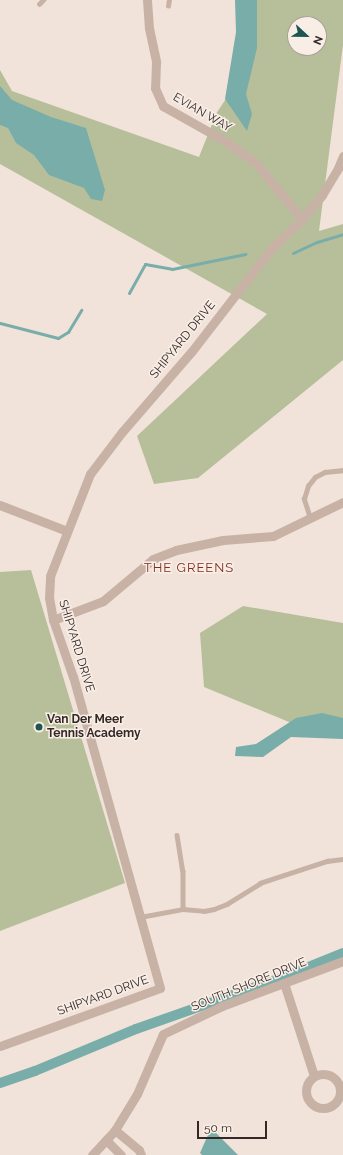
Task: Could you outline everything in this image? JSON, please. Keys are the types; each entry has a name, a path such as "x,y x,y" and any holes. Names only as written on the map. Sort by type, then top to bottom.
{"street":[{"name":"EVIAN WAY","path":"147,0 149,28 156,62 155,88 163,106 227,142 255,162 302,219"},
{"name":"SHIPYARD DRIVE","path":"0,1046 160,988 73,677 48,598 50,576 90,474 122,432 192,351 270,250 302,219 322,195 338,168 343,156"},
{"path":"54,620 104,601 153,559 176,550 223,540 273,536 343,502"},
{"path":"0,505 67,531"},
{"name":"SOUTH SHORE DRIVE","path":"92,1155 115,1130 137,1094 163,1034 222,1006 343,961"},
{"path":"284,983 314,1076"},
{"path":"115,1130 139,1150 141,1155"},
{"path":"106,1140 121,1155"}],"lane":[{"path":"39,4 43,0"},
{"path":"168,6 169,0"},
{"path":"310,518 304,499 308,486 315,477 325,472 343,470"},
{"path":"178,835 183,870 183,909"},
{"path":"140,917 183,909 204,911 214,909 227,904 260,883 327,862 343,859"}],"green space":[{"path":"243,0 343,0 343,45 319,231 343,224 343,360 198,478 154,484 137,436 267,314 0,164 0,70 12,91 199,157 216,114 240,77"},
{"name":"Van Der Meer Tennis Academy","path":"31,570 125,883 0,931 0,572"},
{"path":"243,606 343,623 343,725 318,734 204,687 200,633"}],"water":[{"path":"235,0 257,0 257,48 246,94 252,114 247,131 225,99 236,32"},
{"path":"0,86 12,100 51,117 86,128 105,190 102,201 91,199 84,188 49,175 34,155 16,143 8,128 0,125"},
{"path":"322,713 343,718 343,739 291,737 263,757 235,756 236,747 256,744 296,718"},
{"path":"211,1128 238,1155 202,1155 200,1153"}],"waterway":[{"path":"293,253 317,242 343,234"},
{"path":"129,293 145,264 172,269 245,254"},
{"path":"0,323 58,338 68,332 81,310"},
{"path":"0,1083 35,1071 136,1029 289,975 343,953"}],"place":[{"name":"Van Der Meer Tennis Academy","path":"39,727"}],"district":[{"name":"THE GREENS","path":"189,568"}]}
